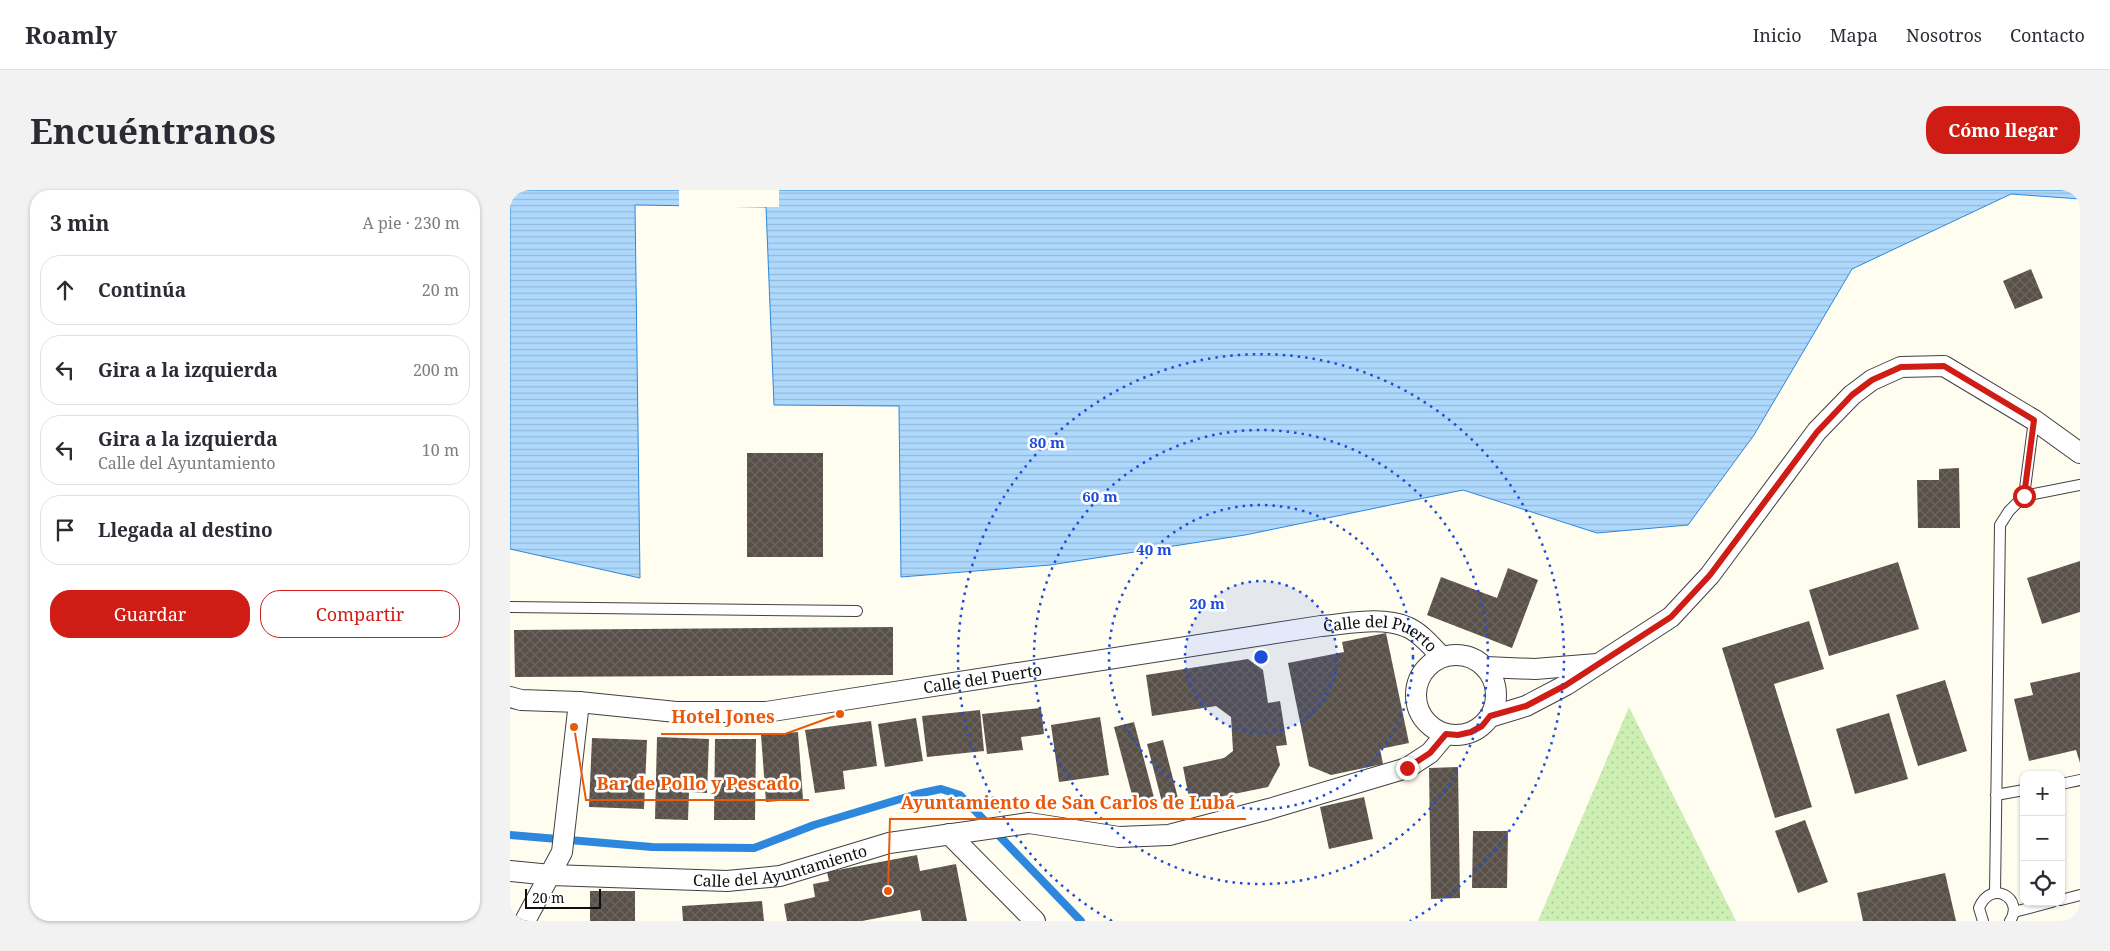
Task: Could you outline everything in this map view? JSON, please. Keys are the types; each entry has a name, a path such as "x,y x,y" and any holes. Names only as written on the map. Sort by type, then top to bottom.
{"street":[{"path":"1490,716 1526,706 1602,663 1671,617 1710,575 1817,432 1852,395 1872,380 1901,367 1944,366 2034,420 2080,453"},
{"name":"Calle del Puerto","path":"510,696 521,700 579,702 676,712 766,712 1321,626 1372,621 1407,627 1427,642 1442,657"},
{"path":"1453,655 1465,656 1476,660 1485,667 1493,678 1496,704 1482,726 1471,732 1458,735 1446,734 1434,729 1418,709 1417,685 1422,673 1442,657 1453,655"},
{"path":"1485,667 1534,669 1602,663"},
{"path":"526,921 562,852 569,804 579,702"},
{"name":"Calle del Ayuntamiento","path":"510,871 550,875 727,881 780,876 889,843 1030,823 1119,837 1169,835 1269,809 1407,768 1430,753 1446,734"},
{"path":"958,832 1035,921"}],"lane":[{"path":"2024,496 2034,420"},
{"path":"1994,893 2000,525 2009,511 2024,496 2080,485"},
{"path":"510,607 857,611"},
{"path":"2065,783 2080,780"},
{"path":"1996,795 2020,791"},
{"path":"1983,921 1979,908 1987,895 1994,893 2009,898 2012,916 2041,906"},
{"path":"2065,899 2080,895"}],"green space":[{"path":"1629,707 1736,921 1538,921"}],"water":[{"path":"510,190 2080,190 2080,199 2011,194 1852,269 1754,435 1688,525 1597,533 1463,490 1245,535 1050,565 901,577 899,406 774,405 766,207 635,205 640,578 510,549"}],"pier":[{"path":"679,190 779,190 779,207 679,207"}],"building":[{"path":"2031,269 2043,298 2015,309 2003,281"},
{"path":"747,453 823,453 823,557 747,557"},
{"path":"1959,468 1960,528 1918,528 1917,480 1939,480 1939,469"},
{"path":"2080,561 2080,612 2042,624 2027,578"},
{"path":"1898,562 1919,629 1829,656 1809,590"},
{"path":"1508,568 1538,580 1512,648 1427,615 1441,577 1497,598"},
{"path":"1809,621 1824,669 1774,684 1812,807 1775,818 1722,648"},
{"path":"893,627 893,675 515,677 514,630"},
{"path":"1386,633 1409,743 1380,749 1383,764 1331,775 1309,766 1288,663 1344,652 1342,642"},
{"path":"1248,659 1263,670 1268,703 1280,701 1287,745 1276,746 1280,765 1268,787 1190,803 1183,767 1224,758 1233,751 1231,717 1216,706 1152,716 1146,675"},
{"path":"2080,672 2080,763 2076,750 2029,761 2014,699 2033,695 2030,683"},
{"path":"1945,680 1967,751 1918,766 1896,695"},
{"path":"1041,708 1044,734 1021,737 1023,750 987,754 982,714"},
{"path":"980,710 984,751 927,757 922,716"},
{"path":"1889,713 1908,779 1855,794 1836,729"},
{"path":"1100,717 1109,775 1059,782 1051,725"},
{"path":"916,718 923,761 885,767 878,724"},
{"path":"871,721 877,766 843,771 845,789 815,793 805,730"},
{"path":"1134,722 1156,805 1136,810 1114,727"},
{"path":"798,732 803,799 766,802 761,735"},
{"path":"657,737 709,739 707,793 689,792 688,820 655,819"},
{"path":"592,738 647,740 644,809 589,807"},
{"path":"715,739 756,739 755,820 714,820"},
{"path":"1163,740 1179,802 1163,806 1147,744"},
{"path":"1458,767 1460,898 1431,899 1429,768"},
{"path":"1364,797 1373,839 1329,849 1320,807"},
{"path":"1805,820 1828,882 1798,893 1775,831"},
{"path":"1473,831 1508,831 1507,888 1472,888"},
{"path":"917,855 920,871 956,864 967,921 922,921 920,910 862,921 787,921 784,904 815,897 813,884 829,881 827,872"},
{"path":"1945,873 1956,921 1863,921 1857,893"},
{"path":"590,891 635,891 635,921 590,921"},
{"path":"762,901 764,921 683,921 682,906"}],"waterway":[{"path":"510,835 652,847 754,848 814,825 917,794 941,789 960,795 1081,921"}],"place":[{"name":"Hotel Jones","path":"840,714"},
{"name":"Bar de Pollo y Pescado","path":"574,727"},
{"name":"Ayuntamiento de San Carlos de Lubá","path":"888,891"}],"route":[{"path":"1407,768 1430,753 1446,734 1458,735 1471,732 1482,726 1490,716 1526,706 1602,663 1671,617 1710,575 1817,432 1852,395 1872,380 1901,367 1944,366 2034,420 2024,496"}]}
